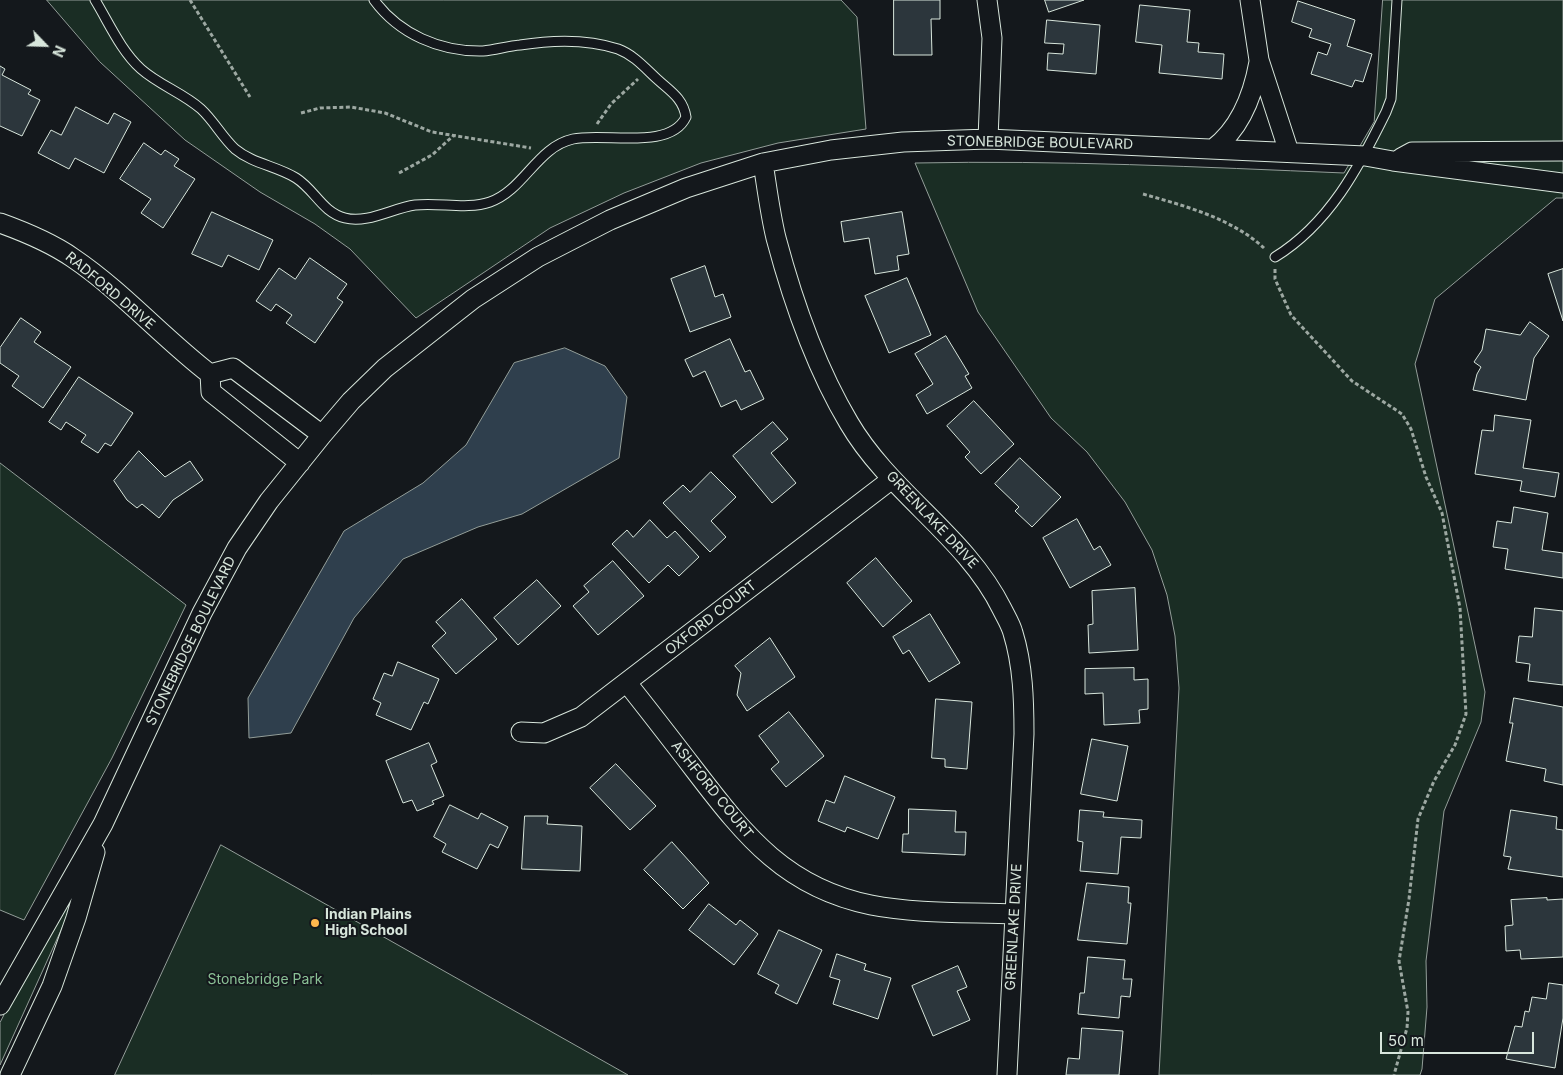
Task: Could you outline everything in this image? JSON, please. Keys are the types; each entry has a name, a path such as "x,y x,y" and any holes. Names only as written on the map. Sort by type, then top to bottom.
{"street":[{"path":"987,0 992,38 988,139"},
{"path":"1250,0 1259,60 1288,152"},
{"path":"1213,149 1226,139 1240,118 1255,81 1259,60"},
{"name":"STONEBRIDGE BOULEVARD","path":"0,1005 103,824 202,612 238,548 269,501 322,435 379,374 427,333 473,299 538,257 610,220 686,188 762,163 831,150 903,142 988,139 1365,156 1563,183"},
{"path":"1393,161 1412,152 1563,151"},
{"name":"GREENLAKE DRIVE","path":"762,163 776,236 796,304 820,369 850,425 892,479 978,570 995,596 1013,632 1022,683 1024,708 1007,1075"},
{"name":"RADFORD DRIVE","path":"0,223 30,234 73,258 210,374"},
{"path":"300,463 211,392 210,374 233,368 322,435"},
{"name":"OXFORD COURT","path":"521,732 544,733 581,717 892,479"},
{"name":"ASHFORD COURT","path":"627,683 745,834 781,866 812,885 848,899 889,908 1015,914"},
{"name":"STONEBRIDGE BOULEVARD","path":"10,1075 52,986 76,918 103,824"}],"lane":[{"path":"95,0 125,51 141,69 200,109 235,148 247,156 299,179 320,204 344,218 356,220 416,205 469,205 489,202 514,188 538,160 554,148 572,139 640,137 669,134 677,130 686,116 684,107 677,96 633,56 618,49 573,42 522,44 482,51 441,47 427,42 396,24 374,0"},
{"path":"1275,257 1291,247 1320,218 1344,191 1365,156 1391,100 1397,0"}],"path":[{"path":"190,0 250,97"},
{"path":"572,139 594,127 611,104 637,80 645,68"},
{"path":"301,113 320,108 351,107 385,113 432,132 526,147 554,148"},
{"path":"399,173 432,154 453,136"},
{"path":"1143,194 1180,205 1237,228 1251,236 1275,257 1275,279 1291,315 1352,381 1402,414 1411,429 1426,477 1442,513 1460,608 1466,714 1456,745 1430,788 1418,819 1410,899 1399,961 1408,1012 1407,1028 1394,1075"}],"green space":[{"path":"47,0 841,0 857,17 866,129 778,143 701,163 624,193 550,228 416,318 350,249 315,224 260,192 185,140 100,62"},
{"path":"1383,0 1563,0 1563,198 1556,198 1435,299 1415,364 1485,692 1481,722 1444,811 1426,961 1427,1007 1422,1069 1420,1075 1159,1075 1179,688 1175,636 1167,595 1152,550 1125,502 1087,452 1051,418 978,312 915,163 1076,163 1344,173 1374,122"},
{"path":"0,463 186,605 112,758 24,920 0,910"},
{"name":"Stonebridge Park","path":"221,845 628,1075 115,1075"},
{"path":"66,893 76,897 0,1065 0,1023"}],"water":[{"path":"565,348 605,366 627,397 619,458 522,514 478,527 403,559 354,618 291,733 249,738 248,698 344,531 423,483 466,445 514,363"}],"building":[{"path":"894,0 940,0 940,19 931,19 932,55 894,55"},
{"path":"1045,0 1084,0 1049,12"},
{"path":"1298,1 1355,20 1347,46 1372,54 1363,82 1355,80 1352,87 1311,74 1318,52 1327,55 1331,44 1309,37 1312,29 1292,22"},
{"path":"1140,5 1190,10 1187,42 1199,43 1198,52 1224,54 1222,79 1159,73 1162,45 1136,42"},
{"path":"1047,20 1100,25 1096,74 1047,70 1048,53 1063,54 1064,44 1045,43"},
{"path":"0,66 5,69 2,75 31,90 28,94 40,100 22,136 0,126"},
{"path":"76,107 108,124 114,113 131,122 104,173 75,158 69,169 38,153 51,130 61,135"},
{"path":"144,143 161,155 165,150 179,159 174,166 195,179 163,228 141,213 151,199 120,179"},
{"path":"212,212 273,240 259,270 228,255 222,267 192,254"},
{"path":"902,212 909,254 897,256 899,270 875,274 869,238 844,242 841,222"},
{"path":"310,258 347,284 337,298 343,302 315,343 286,323 292,315 276,304 271,311 256,301 279,268 295,279"},
{"path":"705,266 715,297 723,294 731,317 690,332 671,279"},
{"path":"1563,269 1563,321 1548,274"},
{"path":"907,278 931,335 889,353 865,296"},
{"path":"21,318 41,332 34,342 71,367 43,408 12,386 19,376 0,363 0,348"},
{"path":"1530,322 1549,336 1534,358 1526,400 1473,390 1481,367 1474,362 1482,350 1486,329 1520,335"},
{"path":"946,336 969,374 965,376 972,388 927,414 916,395 933,384 915,354"},
{"path":"730,339 745,372 750,370 764,399 741,410 736,400 721,407 705,371 693,377 685,360"},
{"path":"79,377 133,413 111,446 105,443 98,453 81,442 86,435 66,422 61,430 49,422"},
{"path":"974,401 1014,444 981,474 965,457 970,452 947,426"},
{"path":"1495,415 1531,420 1523,468 1559,473 1555,497 1520,491 1522,481 1475,474 1482,430 1493,431"},
{"path":"773,422 788,439 771,453 796,483 772,503 733,456"},
{"path":"139,451 165,477 190,461 203,480 173,500 159,518 142,504 137,508 127,500 114,481"},
{"path":"1020,458 1061,497 1032,527 1015,511 1019,507 995,484"},
{"path":"711,472 736,497 711,521 726,537 710,552 663,503 683,485 690,492"},
{"path":"1514,507 1548,513 1542,550 1563,553 1563,578 1505,569 1508,549 1493,547 1497,521 1511,523"},
{"path":"1077,519 1094,550 1100,546 1111,565 1070,588 1043,538"},
{"path":"650,520 667,538 675,531 699,557 679,576 668,565 649,583 612,544 627,530 633,537"},
{"path":"876,558 912,601 883,627 847,583"},
{"path":"613,561 644,596 598,635 573,606 589,592 584,586"},
{"path":"537,580 561,606 518,645 494,618"},
{"path":"1135,588 1138,650 1089,653 1088,625 1093,624 1092,591"},
{"path":"462,599 497,639 456,674 432,646 446,633 436,622"},
{"path":"1535,608 1563,611 1563,685 1528,681 1530,664 1516,662 1519,636 1532,637"},
{"path":"930,614 960,663 929,682 909,650 903,654 893,637"},
{"path":"770,638 795,677 747,711 737,695 741,673 735,666"},
{"path":"398,662 439,679 428,704 424,702 411,730 376,715 381,703 373,699 384,673 392,676"},
{"path":"1134,668 1134,680 1148,679 1148,709 1139,710 1140,723 1104,725 1103,693 1085,694 1085,669"},
{"path":"1514,698 1563,707 1563,785 1544,781 1546,769 1506,761 1513,723 1510,723"},
{"path":"936,699 972,702 967,769 945,767 945,759 932,758"},
{"path":"789,712 824,756 786,787 771,769 779,762 759,736"},
{"path":"1092,739 1128,746 1117,801 1081,794"},
{"path":"429,743 437,762 431,765 444,796 432,801 434,804 417,811 412,800 403,803 386,761"},
{"path":"616,764 656,806 630,830 590,788"},
{"path":"845,776 895,797 878,839 847,827 845,832 818,821 826,800 834,803"},
{"path":"450,805 478,819 481,813 508,827 498,848 490,844 477,869 442,852 446,844 434,837"},
{"path":"909,809 956,811 955,832 966,832 965,855 902,852 903,834 908,834"},
{"path":"1080,810 1104,812 1103,817 1142,820 1141,838 1121,837 1118,874 1080,871 1083,842 1078,841"},
{"path":"1511,810 1557,817 1556,829 1563,830 1563,877 1508,869 1511,857 1504,856"},
{"path":"525,816 548,816 547,824 582,826 580,871 522,869"},
{"path":"672,842 709,883 683,909 644,870"},
{"path":"1087,883 1129,887 1128,903 1131,903 1127,944 1078,940"},
{"path":"1547,898 1547,900 1563,899 1563,957 1521,959 1520,950 1506,951 1505,926 1513,925 1511,900"},
{"path":"709,904 736,925 740,920 758,934 734,965 689,930"},
{"path":"779,930 822,950 797,1004 775,993 779,985 758,974"},
{"path":"837,954 866,964 864,970 891,978 878,1019 833,1004 840,980 830,977"},
{"path":"1088,957 1125,960 1123,979 1132,979 1130,997 1121,996 1119,1018 1078,1014 1080,993 1084,993"},
{"path":"958,966 967,987 957,991 970,1020 933,1036 912,986"},
{"path":"1549,983 1563,985 1563,1018 1555,1068 1506,1059 1515,1026 1522,1027 1525,1011 1529,1012 1532,997 1546,999"},
{"path":"1082,1028 1123,1031 1119,1075 1066,1075 1068,1058 1079,1059"}],"place":[{"name":"Indian Plains High School","path":"315,923"}]}
